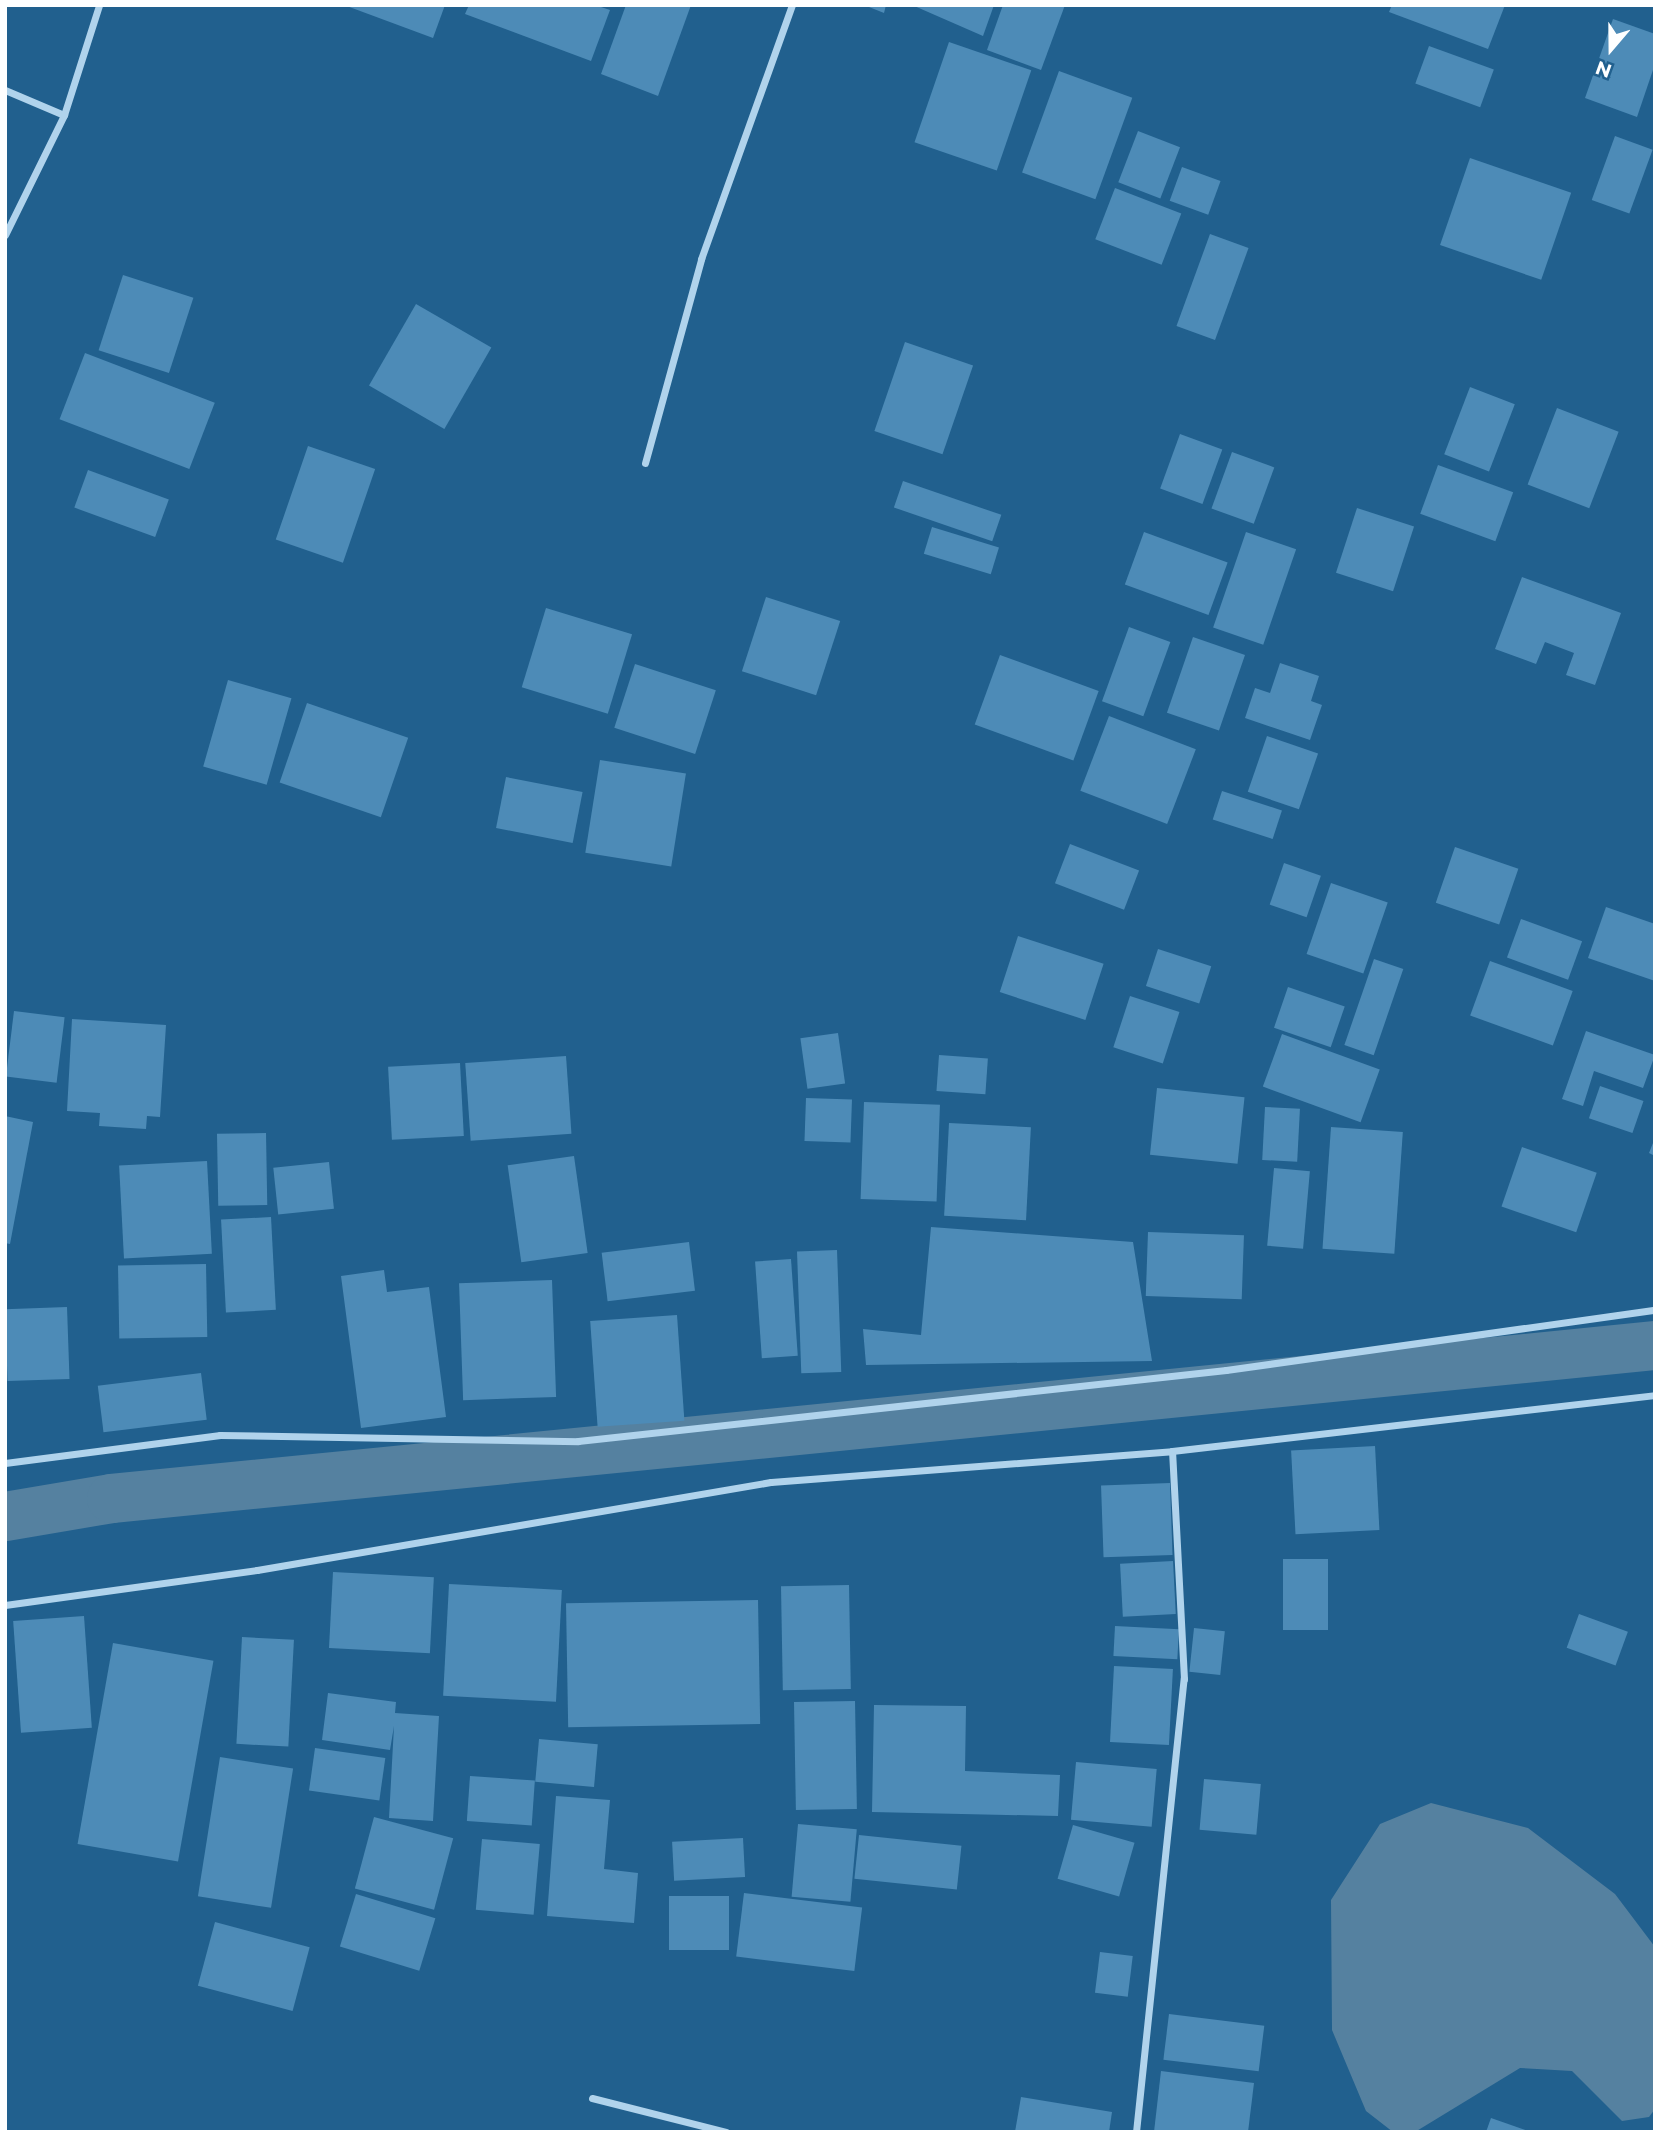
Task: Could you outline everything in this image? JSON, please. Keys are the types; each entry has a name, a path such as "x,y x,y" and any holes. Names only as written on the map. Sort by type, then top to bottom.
{"street":[{"path":"5,235 64,115 99,5"},
{"path":"645,463 701,259 792,5"},
{"path":"5,90 64,115"},
{"path":"5,1463 220,1435 578,1440 1226,1370 1655,1310"},
{"path":"5,1605 257,1570 771,1482 1172,1451 1655,1395"},
{"path":"1136,2132 1184,1679 1172,1451"},
{"path":"593,2098 726,2132"}],"water":[{"path":"1431,1803 1528,1828 1615,1894 1655,1947 1655,2109 1649,2117 1622,2121 1572,2071 1520,2068 1415,2132 1393,2132 1366,2111 1332,2030 1331,1900 1380,1824"}],"building":[{"path":"344,5 445,5 433,38"},
{"path":"469,5 595,5 610,10 591,61 465,14"},
{"path":"626,5 691,5 658,96 601,74"},
{"path":"864,5 886,5 884,13"},
{"path":"912,5 994,5 983,36"},
{"path":"1003,5 1065,5 1041,70 987,50"},
{"path":"1392,5 1505,5 1488,49 1389,12"},
{"path":"1613,19 1655,34 1655,64 1637,117 1585,98"},
{"path":"949,42 1031,70 997,171 914,142"},
{"path":"1429,46 1494,70 1480,107 1415,84"},
{"path":"1059,71 1132,98 1095,199 1022,172"},
{"path":"1138,131 1180,147 1160,198 1118,182"},
{"path":"1615,136 1653,150 1629,214 1592,200"},
{"path":"1470,158 1571,193 1541,280 1440,245"},
{"path":"1182,167 1221,181 1208,215 1170,201"},
{"path":"1115,188 1181,213 1162,265 1095,239"},
{"path":"1210,234 1249,248 1215,340 1176,326"},
{"path":"123,275 193,298 169,373 99,350"},
{"path":"416,304 491,348 444,429 369,385"},
{"path":"905,342 973,365 942,454 874,431"},
{"path":"85,353 215,403 189,469 60,419"},
{"path":"1470,387 1515,404 1489,471 1444,454"},
{"path":"1557,408 1619,432 1589,508 1528,485"},
{"path":"1180,434 1222,449 1202,504 1160,489"},
{"path":"308,446 375,469 343,563 276,540"},
{"path":"1232,452 1274,467 1254,524 1211,508"},
{"path":"1438,465 1513,492 1495,541 1420,514"},
{"path":"88,470 169,499 155,537 74,508"},
{"path":"903,481 1001,515 992,541 894,507"},
{"path":"1357,508 1414,527 1393,591 1336,573"},
{"path":"932,527 999,547 991,574 924,554"},
{"path":"1144,532 1228,562 1208,615 1125,585"},
{"path":"1246,532 1296,549 1263,645 1213,627"},
{"path":"1522,577 1621,613 1595,685 1566,675 1574,653 1545,642 1536,664 1495,649"},
{"path":"766,597 840,621 816,695 742,671"},
{"path":"546,608 632,634 608,714 522,687"},
{"path":"1129,627 1170,642 1143,716 1102,701"},
{"path":"1193,637 1245,655 1219,731 1167,713"},
{"path":"1000,655 1099,691 1073,760 975,725"},
{"path":"1280,663 1319,676 1311,701 1322,705 1310,740 1245,718 1255,688 1270,693"},
{"path":"635,664 716,690 695,754 614,728"},
{"path":"228,680 291,698 267,785 203,767"},
{"path":"307,703 408,738 381,817 280,782"},
{"path":"1109,716 1196,749 1167,824 1080,791"},
{"path":"1267,736 1318,754 1299,809 1248,792"},
{"path":"600,760 686,774 671,866 585,853"},
{"path":"506,777 583,792 573,843 496,828"},
{"path":"1222,791 1282,810 1273,839 1213,820"},
{"path":"1070,844 1139,871 1124,910 1055,883"},
{"path":"1455,847 1518,869 1499,925 1436,903"},
{"path":"1284,863 1321,876 1307,917 1270,905"},
{"path":"1331,883 1388,903 1363,973 1307,954"},
{"path":"1606,907 1655,924 1655,981 1588,958"},
{"path":"1521,919 1582,941 1568,980 1507,958"},
{"path":"1018,936 1104,964 1085,1020 1000,992"},
{"path":"1158,949 1211,966 1199,1003 1146,986"},
{"path":"1374,959 1403,969 1374,1055 1344,1045"},
{"path":"1490,961 1573,991 1553,1046 1470,1016"},
{"path":"1288,987 1345,1007 1331,1047 1274,1028"},
{"path":"1130,996 1179,1012 1163,1063 1113,1047"},
{"path":"14,1011 65,1017 57,1083 6,1077"},
{"path":"72,1019 166,1025 160,1117 147,1116 146,1129 99,1126 100,1113 67,1111"},
{"path":"1586,1031 1655,1055 1643,1088 1594,1071 1583,1106 1562,1099"},
{"path":"838,1033 845,1084 807,1089 800,1038"},
{"path":"1282,1034 1380,1070 1361,1122 1263,1087"},
{"path":"939,1055 988,1058 985,1094 936,1091"},
{"path":"566,1056 571,1134 471,1141 465,1063"},
{"path":"460,1063 464,1136 392,1140 388,1067"},
{"path":"1600,1086 1643,1101 1632,1133 1589,1118"},
{"path":"1157,1088 1245,1097 1238,1164 1150,1155"},
{"path":"806,1098 852,1100 850,1143 804,1141"},
{"path":"864,1102 940,1105 937,1202 861,1199"},
{"path":"1265,1107 1300,1109 1297,1162 1262,1160"},
{"path":"5,1116 33,1122 10,1244 5,1243"},
{"path":"949,1123 1031,1127 1026,1220 944,1216"},
{"path":"1331,1127 1403,1132 1394,1254 1322,1249"},
{"path":"266,1133 267,1205 218,1206 217,1134"},
{"path":"1655,1138 1655,1156 1649,1153"},
{"path":"1522,1147 1597,1173 1576,1232 1501,1207"},
{"path":"574,1156 588,1253 521,1262 508,1165"},
{"path":"207,1161 212,1254 124,1258 119,1166"},
{"path":"329,1162 334,1209 278,1215 273,1168"},
{"path":"1274,1168 1310,1171 1303,1249 1267,1246"},
{"path":"271,1217 276,1310 226,1312 221,1220"},
{"path":"931,1227 1133,1242 1152,1361 866,1365 863,1329 921,1335"},
{"path":"1148,1232 1244,1235 1242,1299 1146,1296"},
{"path":"689,1242 695,1291 608,1301 602,1253"},
{"path":"837,1250 841,1372 801,1373 797,1251"},
{"path":"791,1259 798,1356 762,1358 755,1262"},
{"path":"206,1264 207,1337 119,1339 118,1266"},
{"path":"384,1270 387,1292 429,1287 446,1417 361,1428 341,1276"},
{"path":"552,1280 556,1397 463,1400 459,1283"},
{"path":"67,1307 70,1379 8,1381 5,1309"},
{"path":"677,1315 684,1421 598,1427 590,1321"},
{"path":"201,1373 207,1420 104,1432 98,1386"},
{"path":"1375,1446 1379,1530 1296,1534 1291,1450"},
{"path":"1170,1483 1173,1555 1104,1557 1101,1485"},
{"path":"1283,1559 1328,1559 1328,1630 1283,1630"},
{"path":"1173,1561 1176,1614 1123,1617 1120,1564"},
{"path":"333,1572 434,1577 430,1653 329,1648"},
{"path":"449,1584 562,1590 556,1702 443,1696"},
{"path":"849,1585 851,1689 783,1690 781,1586"},
{"path":"758,1600 760,1724 568,1727 566,1603"},
{"path":"1579,1614 1628,1632 1616,1666 1567,1648"},
{"path":"84,1616 92,1728 21,1733 13,1621"},
{"path":"1115,1626 1179,1629 1177,1659 1113,1656"},
{"path":"1194,1628 1225,1631 1220,1675 1189,1672"},
{"path":"242,1637 294,1640 288,1747 236,1744"},
{"path":"113,1643 213,1661 178,1862 78,1844"},
{"path":"1114,1666 1173,1669 1169,1745 1110,1742"},
{"path":"328,1693 396,1702 395,1713 439,1716 433,1821 389,1818 394,1726 390,1750 322,1740"},
{"path":"855,1701 857,1809 796,1810 794,1702"},
{"path":"874,1705 966,1706 965,1771 1060,1775 1058,1816 872,1812"},
{"path":"539,1739 598,1744 594,1787 535,1782"},
{"path":"315,1748 385,1758 379,1800 309,1791"},
{"path":"220,1757 293,1769 271,1908 198,1896"},
{"path":"1076,1762 1157,1769 1152,1827 1071,1820"},
{"path":"470,1776 535,1781 532,1825 467,1821"},
{"path":"1204,1779 1261,1784 1256,1835 1200,1830"},
{"path":"556,1796 610,1800 604,1869 638,1873 634,1923 547,1916"},
{"path":"374,1817 453,1838 434,1910 355,1888"},
{"path":"798,1824 857,1829 850,1902 792,1897"},
{"path":"1073,1825 1135,1843 1119,1896 1058,1879"},
{"path":"859,1835 961,1846 957,1890 854,1879"},
{"path":"743,1838 745,1877 674,1881 672,1842"},
{"path":"482,1839 540,1844 534,1915 476,1910"},
{"path":"744,1893 862,1908 854,1971 736,1957"},
{"path":"356,1894 435,1918 419,1971 340,1947"},
{"path":"669,1896 729,1896 729,1950 669,1950"},
{"path":"215,1922 310,1947 293,2011 198,1986"},
{"path":"1100,1952 1133,1956 1128,1997 1095,1993"},
{"path":"1169,2014 1264,2026 1259,2071 1163,2060"},
{"path":"1161,2071 1254,2083 1248,2132 1154,2132"},
{"path":"1021,2097 1112,2112 1109,2132 1015,2132"},
{"path":"1491,2118 1528,2131 1528,2132 1486,2132"}],"waterway":[{"path":"5,1516 111,1498 1655,1345"}]}
